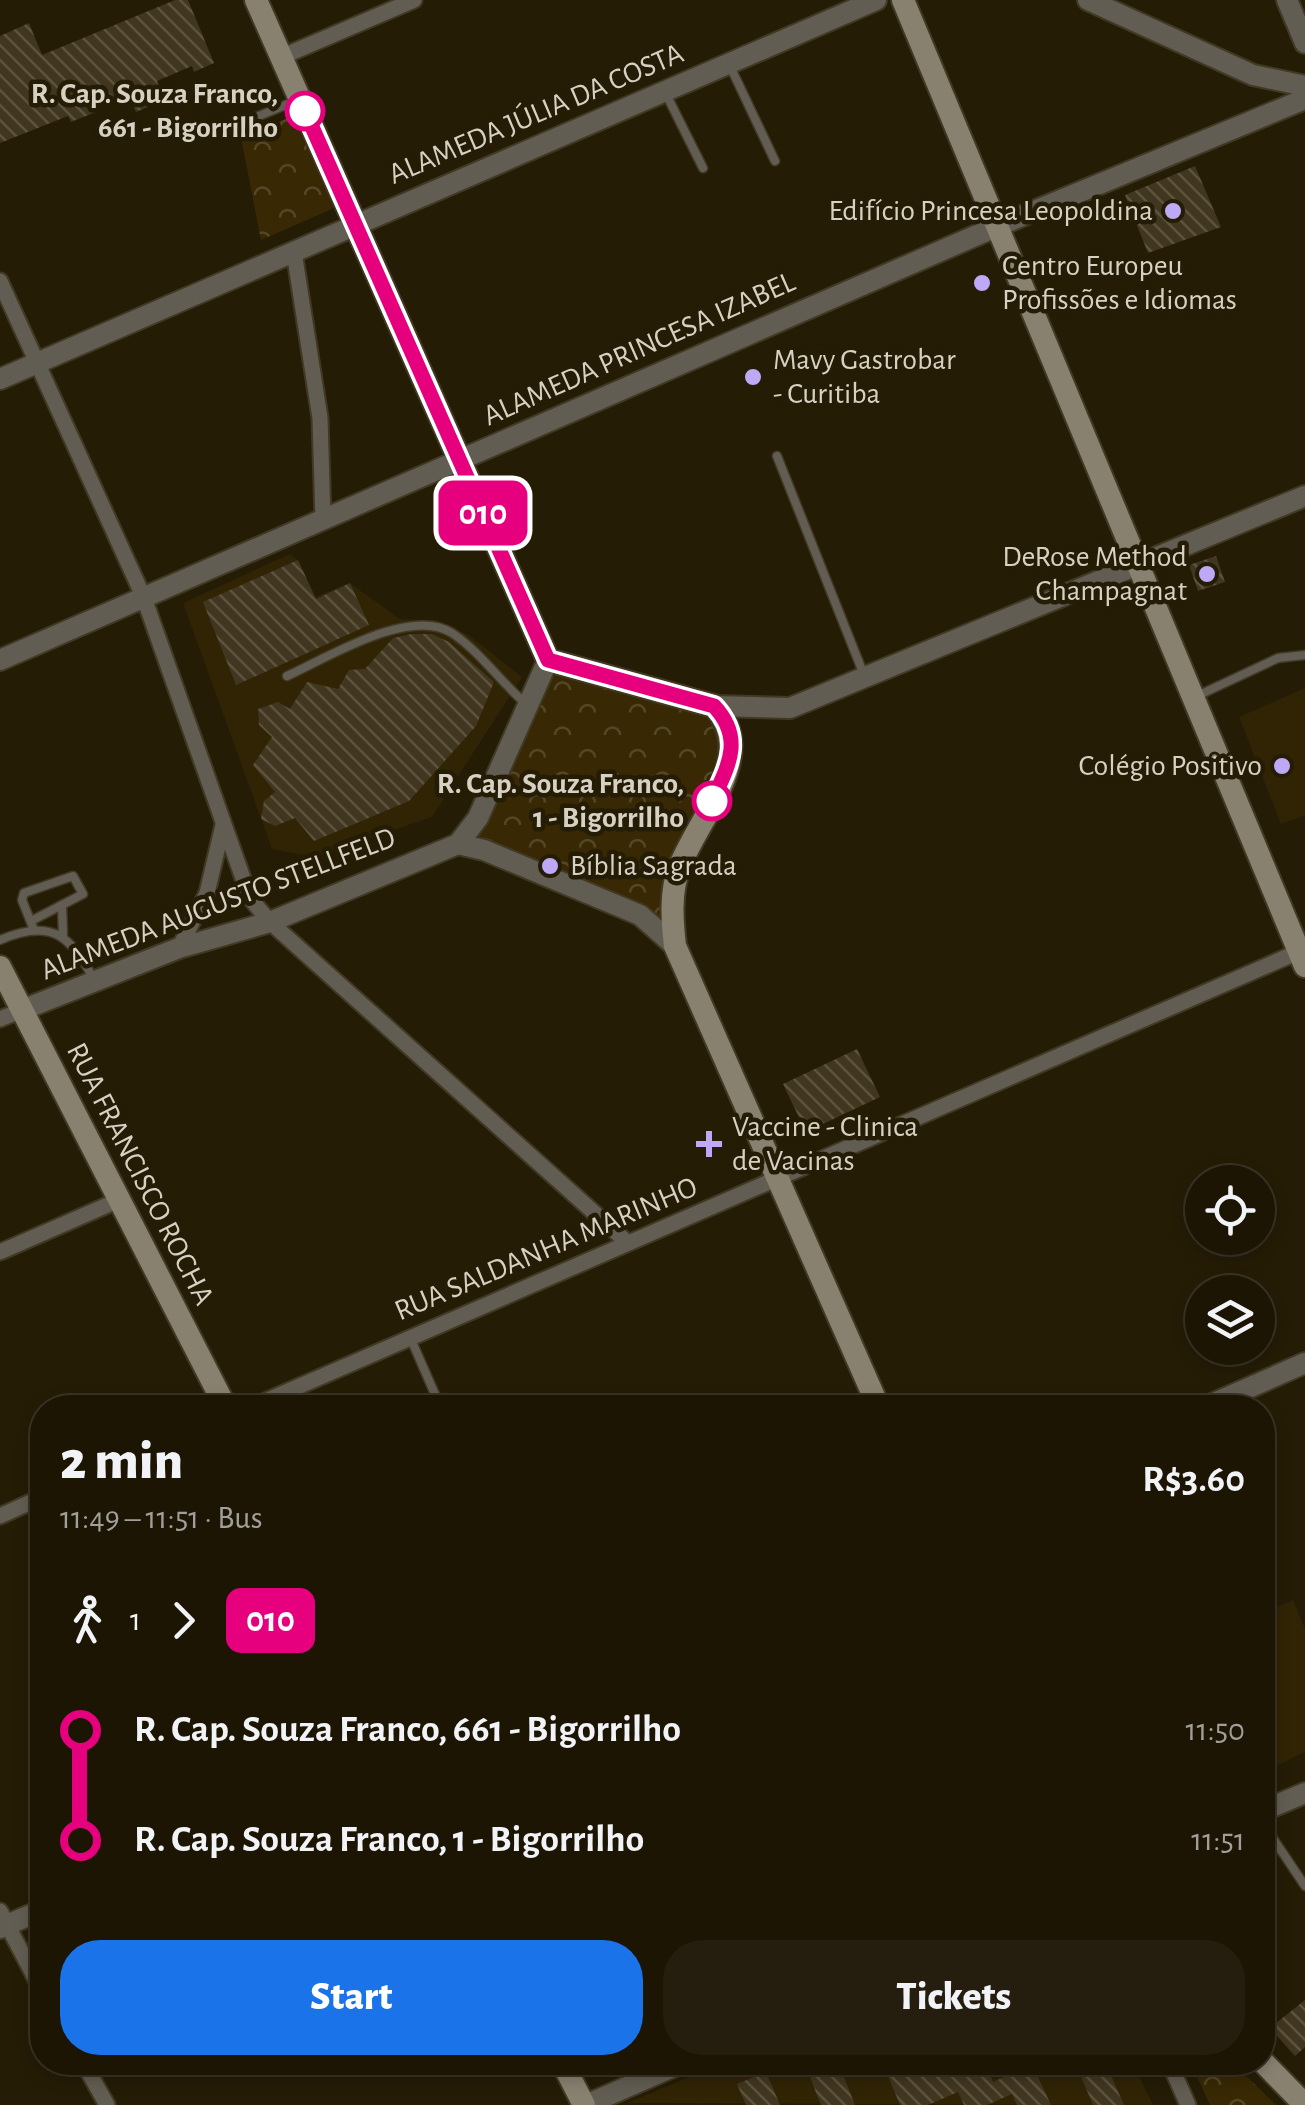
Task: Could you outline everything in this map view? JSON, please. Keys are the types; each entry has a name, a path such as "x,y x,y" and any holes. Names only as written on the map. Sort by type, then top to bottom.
{"main road":[{"path":"256,0 548,660 714,706 732,732 732,756 679,869 672,900 675,946 873,1395"},
{"path":"903,0 1303,956"},
{"name":"RUA FRANCISCO ROCHA","path":"0,968 11,1015 119,1200 219,1395"},
{"path":"569,2075 585,2105"},
{"path":"1275,2075 1305,2105"}],"street":[{"path":"281,58 414,0"},
{"name":"ALAMEDA JÚLIA DA COSTA","path":"0,379 876,0"},
{"path":"1088,0 1253,75 1305,86"},
{"path":"1286,0 1305,43"},
{"path":"1253,75 1264,94 1264,116"},
{"name":"ALAMEDA PRINCESA IZABEL","path":"0,660 998,226 1305,99"},
{"path":"294,252 320,418 323,519"},
{"path":"0,281 144,598 250,898 270,922 628,1243"},
{"path":"714,706 790,708 1305,496"},
{"path":"548,660 478,818 458,844 484,850 640,915 675,946"},
{"path":"179,948 207,893 223,825"},
{"name":"ALAMEDA AUGUSTO STELLFELD","path":"11,1015 179,948 270,922 458,844"},
{"name":"RUA SALDANHA MARINHO","path":"279,1395 1303,956"},
{"path":"0,1252 119,1200"},
{"path":"1232,1395 1305,1363"},
{"path":"0,1516 30,1502"},
{"path":"1275,1806 1305,1793"},
{"path":"30,1914 2,1922 30,1970"},
{"path":"91,2075 108,2105"},
{"path":"585,2105 654,2075"},
{"path":"1175,2075 1188,2105"}],"lane":[{"path":"728,64 775,162"},
{"path":"665,91 703,168"},
{"path":"242,123 300,99"},
{"path":"776,456 865,677"},
{"path":"287,676 392,629 422,624 451,632 528,706"},
{"path":"1193,698 1278,658 1305,655"},
{"path":"0,940 33,925 82,894 73,876 24,892 22,900 33,925 63,934 82,955 95,980"},
{"path":"62,904 63,934"},
{"path":"410,1338 435,1395"},
{"path":"1275,1841 1305,1886"}],"shaded area":[{"path":"290,554 298,560 315,597 350,583 400,619 436,620 470,636 522,677 432,817 315,857 272,849 183,603"},
{"name":"Colégio Positivo","path":"1305,688 1305,815 1281,824 1239,717"},
{"path":"1293,1600 1305,1629 1305,1752 1275,1766 1275,1608"},
{"path":"694,2075 1138,2075 1153,2105 627,2103"}],"green space":[{"path":"293,116 334,208 261,240 241,137"},
{"path":"548,660 714,706 732,732 665,934 473,847 471,831"},
{"path":"1196,2075 1245,2075 1276,2105 1210,2105"}],"building":[{"path":"175,0 188,0 214,63 194,72 192,66 157,81 165,100 136,112 127,93 71,122 68,116 0,143 0,36 29,23 42,55"},
{"name":"Edifício Princesa Leopoldina","path":"1195,166 1221,227 1148,253 1125,195"},
{"name":"DeRose Method Champagnat","path":"1216,556 1225,582 1198,591 1189,565"},
{"path":"298,560 316,599 350,583 369,625 236,685 203,602"},
{"path":"432,634 449,642 494,682 476,726 409,801 314,841 295,818 275,826 261,819 264,801 275,792 253,765 272,737 259,725 258,709 278,702 290,709 307,682 338,689 349,670 365,669 393,638"},
{"path":"857,1049 880,1097 806,1132 783,1084"},
{"path":"1305,2000 1305,2047 1295,2056 1275,2034 1275,2024"},
{"path":"767,2075 780,2105 746,2105 737,2084"},
{"path":"809,2075 843,2075 855,2105 821,2105"},
{"path":"887,2075 990,2075 993,2082 1008,2075 1037,2075 1051,2105 1017,2105 1012,2094 987,2105 964,2105 958,2092 928,2105 900,2105"},
{"path":"1080,2075 1111,2075 1124,2105 1093,2105"}],"bus line":[{"name":"010","path":"305,111 548,660 714,706 726,720 734,744 712,801"}],"place":[{"name":"R. Cap. Souza Franco, 661 - Bigorrilho","path":"305,111"},
{"name":"Edifício Princesa Leopoldina","path":"1173,211"},
{"name":"Centro Europeu Profissões e Idiomas","path":"982,283"},
{"name":"Mavy Gastrobar - Curitiba","path":"753,377"},
{"name":"DeRose Method Champagnat","path":"1207,574"},
{"name":"Colégio Positivo","path":"1282,766"},
{"name":"R. Cap. Souza Franco, 1 - Bigorrilho","path":"712,801"},
{"name":"Bíblia Sagrada","path":"550,866"},
{"name":"Vaccine - Clinica de Vacinas","path":"709,1144"}]}
